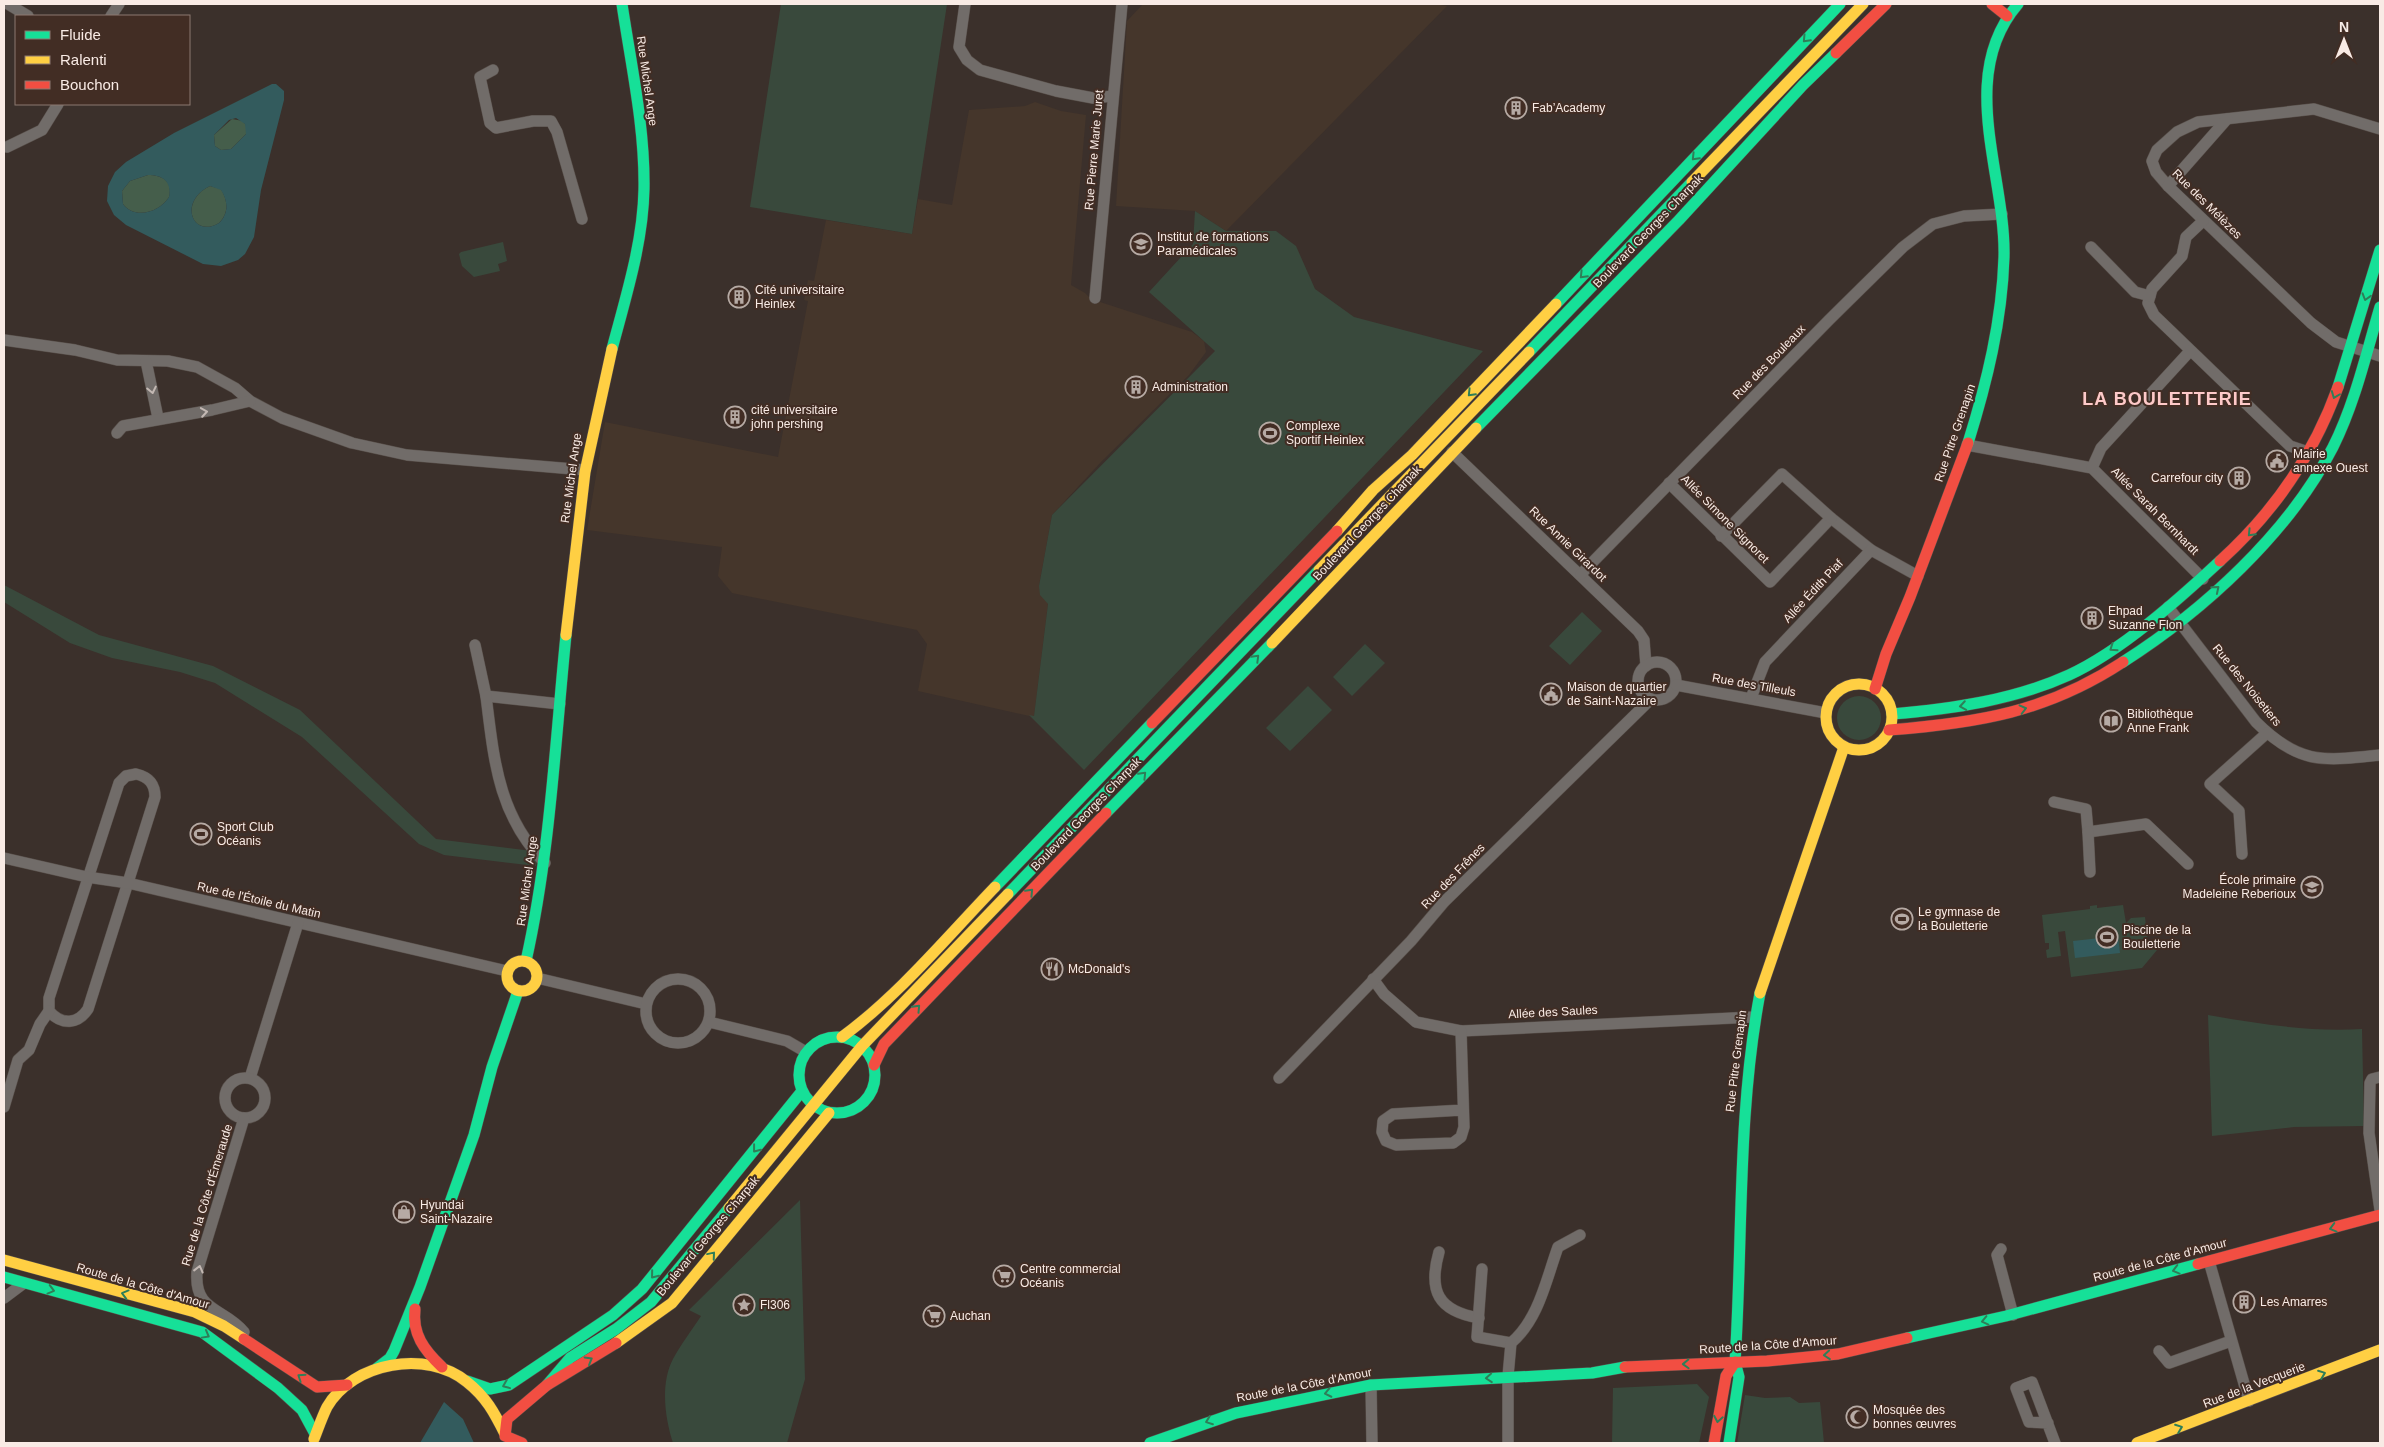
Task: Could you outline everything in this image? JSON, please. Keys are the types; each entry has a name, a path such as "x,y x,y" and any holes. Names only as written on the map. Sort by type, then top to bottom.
{"street":[{"path":"8,4 26,15"},
{"path":"112,15 119,4"},
{"name":"Rue Michel Ange","path":"526,961 539,904 545,863 569,594 586,470 597,409 638,247 643,214 644,185 639,120 622,4"},
{"path":"965,4 959,47 967,60 980,70 1056,91 1093,98 1113,96"},
{"name":"Rue Pierre Marie Juret","path":"1095,298 1122,4"},
{"name":"Boulevard Georges Charpak","path":"842,1037 861,1023 909,976 1322,547 1362,503 1412,455 1840,4"},
{"path":"547,1385 570,1358 616,1329 651,1302 812,1104 862,1046 1863,4"},
{"name":"Boulevard Georges Charpak","path":"506,1439 508,1419 521,1406 547,1385 600,1354 672,1303 829,1113 850,1111 866,1100 874,1083 874,1065 884,1044 898,1028 1362,550 1452,452 1679,220 1784,108 1803,85 1886,4"},
{"path":"1992,4 2007,16"},
{"name":"Rue Pitre Grenapin","path":"1875,689 1879,672 1918,576 1981,406 1999,319 2004,235 1986,114 1985,87 1992,56 2007,16 2018,4"},
{"path":"493,70 480,77 490,123 496,128 533,121 551,121 557,132 582,219"},
{"path":"5,149 42,130 57,105"},
{"name":"Rue des Mélèzes","path":"2347,347 2311,323 2203,221 2156,172 2152,161 2157,150 2178,132 2198,122 2314,110 2380,129"},
{"path":"2168,186 2226,119"},
{"name":"Rue des Bouleaux","path":"1580,574 1902,247 1933,224 1964,216 2002,214"},
{"path":"2203,221 2186,237 2182,256 2152,289 2148,303 2154,315 2290,446 2308,452"},
{"path":"2091,247 2136,292 2150,296"},
{"path":"1892,714 1966,706 2029,690 2059,679 2091,663 2203,579 2255,530 2285,491 2327,417 2347,347 2380,250"},
{"path":"1889,730 1968,722 2035,706 2066,695 2100,677 2179,621 2231,577 2299,504 2333,448 2367,353 2379,312"},
{"path":"4,340 75,350 117,360 168,361 197,367 235,388 250,401 282,418 352,443 407,455 586,470"},
{"path":"2347,347 2380,356"},
{"path":"2092,468 2101,448 2190,350"},
{"path":"146,361 158,418"},
{"path":"117,433 123,426 250,401"},
{"name":"Allée Sarah Bernhardt","path":"1967,445 2092,468 2203,579"},
{"name":"Rue Annie Girardot","path":"1452,452 1640,634 1644,640 1646,666"},
{"path":"1721,536 1782,474 1870,550 1918,576"},
{"name":"Allée Simone Signoret","path":"1669,483 1770,582 1831,518"},
{"name":"Allée Édith Piaf","path":"1751,698 1765,662 1870,550"},
{"name":"Rue des Noisetiers","path":"2168,607 2256,722 2268,734 2292,751 2311,758 2340,759 2380,755"},
{"path":"475,645 486,696 498,783 528,846 545,863"},
{"path":"1656,663 1668,666 1675,674 1676,685 1669,696 1663,699 1651,699 1642,692 1638,682 1646,666 1656,663"},
{"path":"1854,684 1865,685 1875,689 1883,695 1892,714 1889,730 1875,746 1854,750 1844,747 1830,733 1826,713 1836,694 1854,684"},
{"name":"Rue des Tilleuls","path":"1676,685 1826,713"},
{"path":"486,696 560,704"},
{"name":"Rue des Frênes","path":"1279,1078 1411,940 1444,902 1651,699"},
{"path":"2242,854 2239,811 2210,784 2268,734"},
{"name":"Rue Pitre Grenapin","path":"1728,1443 1739,1377 1735,1362 1741,1220 1742,1125 1754,1017 1762,984 1844,747"},
{"path":"4,1108 18,1060 29,1050 40,1024 49,1011 49,998 118,783 126,776 136,774 144,776 155,788 155,797 88,1009 83,1017 75,1021 64,1022 55,1018 49,1011"},
{"path":"2054,802 2086,808 2090,872"},
{"path":"2088,832 2146,824 2188,864"},
{"name":"Rue de l'Étoile du Matin","path":"4,858 87,877 128,883 507,971"},
{"path":"250,1078 298,923"},
{"path":"526,961 536,969 537,978 532,987 518,991 507,981 507,971 512,963 526,961"},
{"path":"537,978 646,1004"},
{"path":"680,978 699,986 707,998 711,1012 709,1022 697,1038 678,1044 668,1042 660,1038 647,1024 646,1004 649,996 662,982 680,978"},
{"name":"Allée des Saules","path":"1373,979 1384,994 1416,1022 1462,1031 1754,1017"},
{"path":"314,1439 329,1404 347,1385 377,1368 394,1351 420,1287 474,1135 492,1067 518,991"},
{"path":"709,1022 787,1041 806,1052"},
{"path":"1462,1031 1464,1127 1462,1137 1453,1143 1396,1145 1386,1141 1382,1132 1383,1121 1393,1114 1463,1110"},
{"path":"829,1113 812,1104 802,1091 799,1071 806,1052 822,1040 842,1037 862,1046 874,1065"},
{"path":"2380,1077 2372,1079 2370,1083 2369,1133 2380,1210"},
{"name":"Rue de la Côte d'Émeraude","path":"250,1078 262,1089 264,1101 259,1112 244,1118 231,1112 227,1107 225,1095 227,1089 236,1080 250,1078"},
{"name":"Boulevard Georges Charpak","path":"467,1381 490,1389 502,1388 542,1364 613,1315 642,1289 802,1091"},
{"name":"Rue de la Côte d'Émeraude","path":"244,1118 207,1245 197,1272 196,1287 201,1298 240,1327 255,1344"},
{"name":"Route de la Côte d'Amour","path":"1150,1443 1236,1413 1371,1385 1508,1376 1592,1373 1620,1367 1735,1362 1838,1354 2013,1314 2380,1215"},
{"path":"1508,1443 1508,1376 1512,1343 1522,1334 1537,1308 1558,1247 1580,1234"},
{"path":"2001,1249 1997,1255 2013,1314"},
{"path":"1439,1252 1434,1269 1437,1292 1445,1307 1460,1315 1478,1318"},
{"name":"Route de la Côte d'Amour","path":"4,1258 23,1265 195,1312 255,1344 317,1387 347,1385"},
{"path":"2209,1261 2250,1401"},
{"path":"1482,1269 1477,1337 1512,1343"},
{"path":"4,1277 202,1332 246,1362 302,1410 314,1439"},
{"path":"4,1298 24,1283"},
{"path":"420,1287 414,1316 414,1328 424,1349 444,1368 467,1381 491,1404 506,1439 522,1443"},
{"path":"2159,1351 2169,1362 2231,1341"},
{"name":"Rue de la Vecquerie","path":"2138,1443 2380,1350"},
{"path":"542,1364 570,1358"},
{"path":"377,1368 410,1362 444,1368"},
{"name":"Rue Pitre Grenapin","path":"1714,1443 1726,1376 1735,1362"},
{"path":"1371,1385 1372,1443"},
{"path":"2048,1423 2055,1443"}],"shaded area":[{"path":"1143,4 1435,4 1447,6 1226,231 1195,211 1116,206 1127,21"},
{"path":"1035,102 1061,111 1086,115 1071,285 1091,299 1192,332 1204,341 1206,352 1189,375 1101,462 1052,515 1039,586 1048,604 1034,717 918,691 927,644 917,630 732,593 718,576 722,547 587,530 605,422 778,457 808,301 804,300 808,280 814,281 826,220 912,234 918,199 952,205 969,110 1025,106"}],"green space":[{"path":"781,4 947,4 912,234 750,207"},
{"path":"232,119 243,121 247,127 246,134 231,149 221,150 215,146 214,135"},
{"path":"148,175 158,176 168,183 169,197 160,207 154,210 140,213 134,212 123,204 122,191 130,181"},
{"path":"210,186 221,189 226,202 226,211 219,223 210,227 202,226 196,222 192,216 192,209 194,200"},
{"name":"Complexe Sportif Heinlex","path":"1195,211 1226,231 1276,231 1296,246 1315,289 1354,317 1483,351 1084,770 1029,715 1034,716 1048,604 1040,595 1039,586 1052,515 1215,351 1149,292 1193,244"},
{"path":"503,242 507,261 498,264 500,271 474,277 462,266 459,254 461,252"},
{"path":"4,585 99,635 213,666 300,710 436,839 540,852 536,866 444,855 419,844 302,737 215,683 180,672 112,658 70,643 4,602"},
{"path":"1582,612 1602,631 1570,665 1549,646"},
{"path":"1365,644 1385,663 1352,696 1333,677"},
{"path":"1308,686 1332,710 1290,751 1266,728"},
{"path":"1859,696 1871,700 1877,706 1881,718 1877,730 1871,736 1859,740 1847,736 1841,730 1837,718 1841,706 1847,700"},
{"name":"Piscine de la Bouletterie","path":"2097,905 2097,908 2123,905 2126,923 2131,918 2145,917 2148,943 2157,950 2142,968 2071,977 2065,931 2058,932 2061,956 2047,958 2046,950 2049,949 2049,943 2045,943 2042,915 2090,909 2090,906"},
{"path":"2208,1015 2304,1028 2362,1029 2364,1126 2294,1127 2212,1136"},
{"path":"800,1200 805,1379 787,1443 673,1443 666,1412 666,1379 673,1359 701,1316 689,1310"},
{"path":"1697,1384 1709,1397 1699,1443 1612,1443 1613,1388"},
{"path":"1745,1395 1765,1398 1790,1397 1799,1403 1820,1402 1824,1443 1737,1443"}],"water":[{"path":"272,84 276,84 284,91 284,100 261,190 254,237 245,254 238,260 221,266 203,264 126,225 114,215 107,201 108,186 115,172 126,162 174,133","holes":["236,118 245,124 246,134 231,149 221,150 215,146 214,135 229,120","148,175 158,176 167,183 170,191 169,197 160,207 154,210 140,213 134,212 123,204 122,191 130,181","210,186 221,190 225,198 226,211 219,223 210,227 202,226 192,216 194,200"]},
{"path":"2118,936 2120,953 2075,958 2073,941"},
{"path":"444,1402 463,1419 474,1443 420,1443"}],"traffic: fast":[{"path":"612,349 637,249 641,229 644,189 640,119 622,4"},
{"path":"1556,304 1840,4"},
{"path":"1968,443 1997,328 2003,281 2003,226 1988,127 1987,94 1990,62 2000,32 2018,4"},
{"path":"1476,428 1679,220 1803,85 1836,53"},
{"path":"1529,352 1692,182"},
{"path":"2338,387 2380,250"},
{"path":"2123,662 2153,642 2213,594 2242,568 2293,510 2315,479 2341,430 2360,378 2380,307"},
{"path":"1892,714 1960,706 2005,697 2048,684 2069,675 2089,665 2129,639 2220,561"},
{"path":"1008,894 1319,570"},
{"path":"526,961 541,880 546,840 566,635"},
{"path":"1106,813 1272,643"},
{"path":"995,887 1152,723"},
{"path":"377,1368 390,1358 394,1351 420,1287 474,1135 492,1067 518,991"},
{"path":"1729,1443 1739,1377 1735,1362 1744,1131 1753,1039 1760,993"},
{"path":"837,1037 852,1040 864,1048 872,1060 875,1075 872,1090 864,1102 852,1110 837,1113 822,1110 810,1102 802,1090 799,1075 802,1060 810,1048 822,1040 837,1037"},
{"path":"467,1381 490,1389 509,1385 613,1315 642,1289 802,1091"},
{"path":"547,1385 570,1358 616,1329 651,1302 729,1208"},
{"path":"1907,1338 2006,1316 2198,1264"},
{"path":"4,1277 202,1332 278,1388 302,1410 315,1434"},
{"path":"1150,1443 1236,1413 1371,1385 1592,1373 1625,1367"}],"traffic: slow":[{"path":"1692,182 1863,4"},
{"path":"1337,531 1373,490 1412,455 1556,304"},
{"path":"566,635 585,472 612,349"},
{"path":"1319,570 1529,352"},
{"path":"1272,643 1476,428"},
{"path":"1859,684 1871,687 1882,694 1889,705 1892,717 1889,729 1882,740 1871,747 1859,750 1847,747 1836,740 1829,729 1826,717 1829,705 1836,694 1847,687 1859,684"},
{"path":"1760,993 1844,747"},
{"path":"842,1037 903,985 995,887"},
{"path":"729,1208 862,1046 1008,894"},
{"path":"522,961 533,965 537,976 533,987 522,991 511,987 507,976 511,965 522,961"},
{"path":"616,1343 672,1303 829,1113"},
{"path":"4,1260 195,1312 224,1326 244,1339"},
{"path":"2137,1443 2380,1350"},
{"path":"314,1439 327,1407 339,1392 354,1379 392,1365 412,1364 432,1366 451,1372 467,1382 489,1405 505,1434"}],"traffic: jam":[{"path":"1836,53 1886,4"},
{"path":"1992,4 2007,16"},
{"path":"2220,561 2257,523 2290,481 2317,436 2338,387"},
{"path":"1875,689 1886,654 1910,597 1968,443"},
{"path":"1152,723 1337,531"},
{"path":"1889,730 1982,719 2039,704 2067,693 2123,662"},
{"path":"874,1065 884,1044 1106,813"},
{"path":"2198,1264 2380,1215"},
{"path":"415,1309 417,1334 425,1348 442,1367"},
{"path":"1625,1367 1767,1361 1838,1354 1907,1338"},
{"path":"244,1339 317,1387 347,1385"},
{"path":"522,1443 505,1436 507,1419 547,1385 616,1343"},
{"path":"1714,1443 1726,1376 1735,1362"}],"place":[{"name":"Fab’Academy","path":"1516,108"},
{"name":"Institut de formations Paramédicales","path":"1141,244"},
{"name":"Cité universitaire Heinlex","path":"739,297"},
{"name":"Administration","path":"1136,387"},
{"name":"cité universitaire john pershing","path":"735,417"},
{"name":"Complexe Sportif Heinlex","path":"1270,433"},
{"name":"Mairie annexe Ouest","path":"2277,461"},
{"name":"Carrefour city","path":"2239,478"},
{"name":"Ehpad Suzanne Flon","path":"2092,618"},
{"name":"Maison de quartier de Saint-Nazaire","path":"1551,694"},
{"name":"Bibliothèque Anne Frank","path":"2111,721"},
{"name":"Sport Club Océanis","path":"201,834"},
{"name":"École primaire Madeleine Reberioux","path":"2312,887"},
{"name":"Le gymnase de la Bouletterie","path":"1902,919"},
{"name":"Piscine de la Bouletterie","path":"2107,937"},
{"name":"McDonald's","path":"1052,969"},
{"name":"Hyundai Saint-Nazaire","path":"404,1212"},
{"name":"Centre commercial Océanis","path":"1004,1276"},
{"name":"Les Amarres","path":"2244,1302"},
{"name":"Fl306","path":"744,1305"},
{"name":"Auchan","path":"934,1316"},
{"name":"Mosquée des bonnes œuvres","path":"1857,1417"}],"district":[{"name":"LA BOULETTERIE","path":"2167,399"}]}
